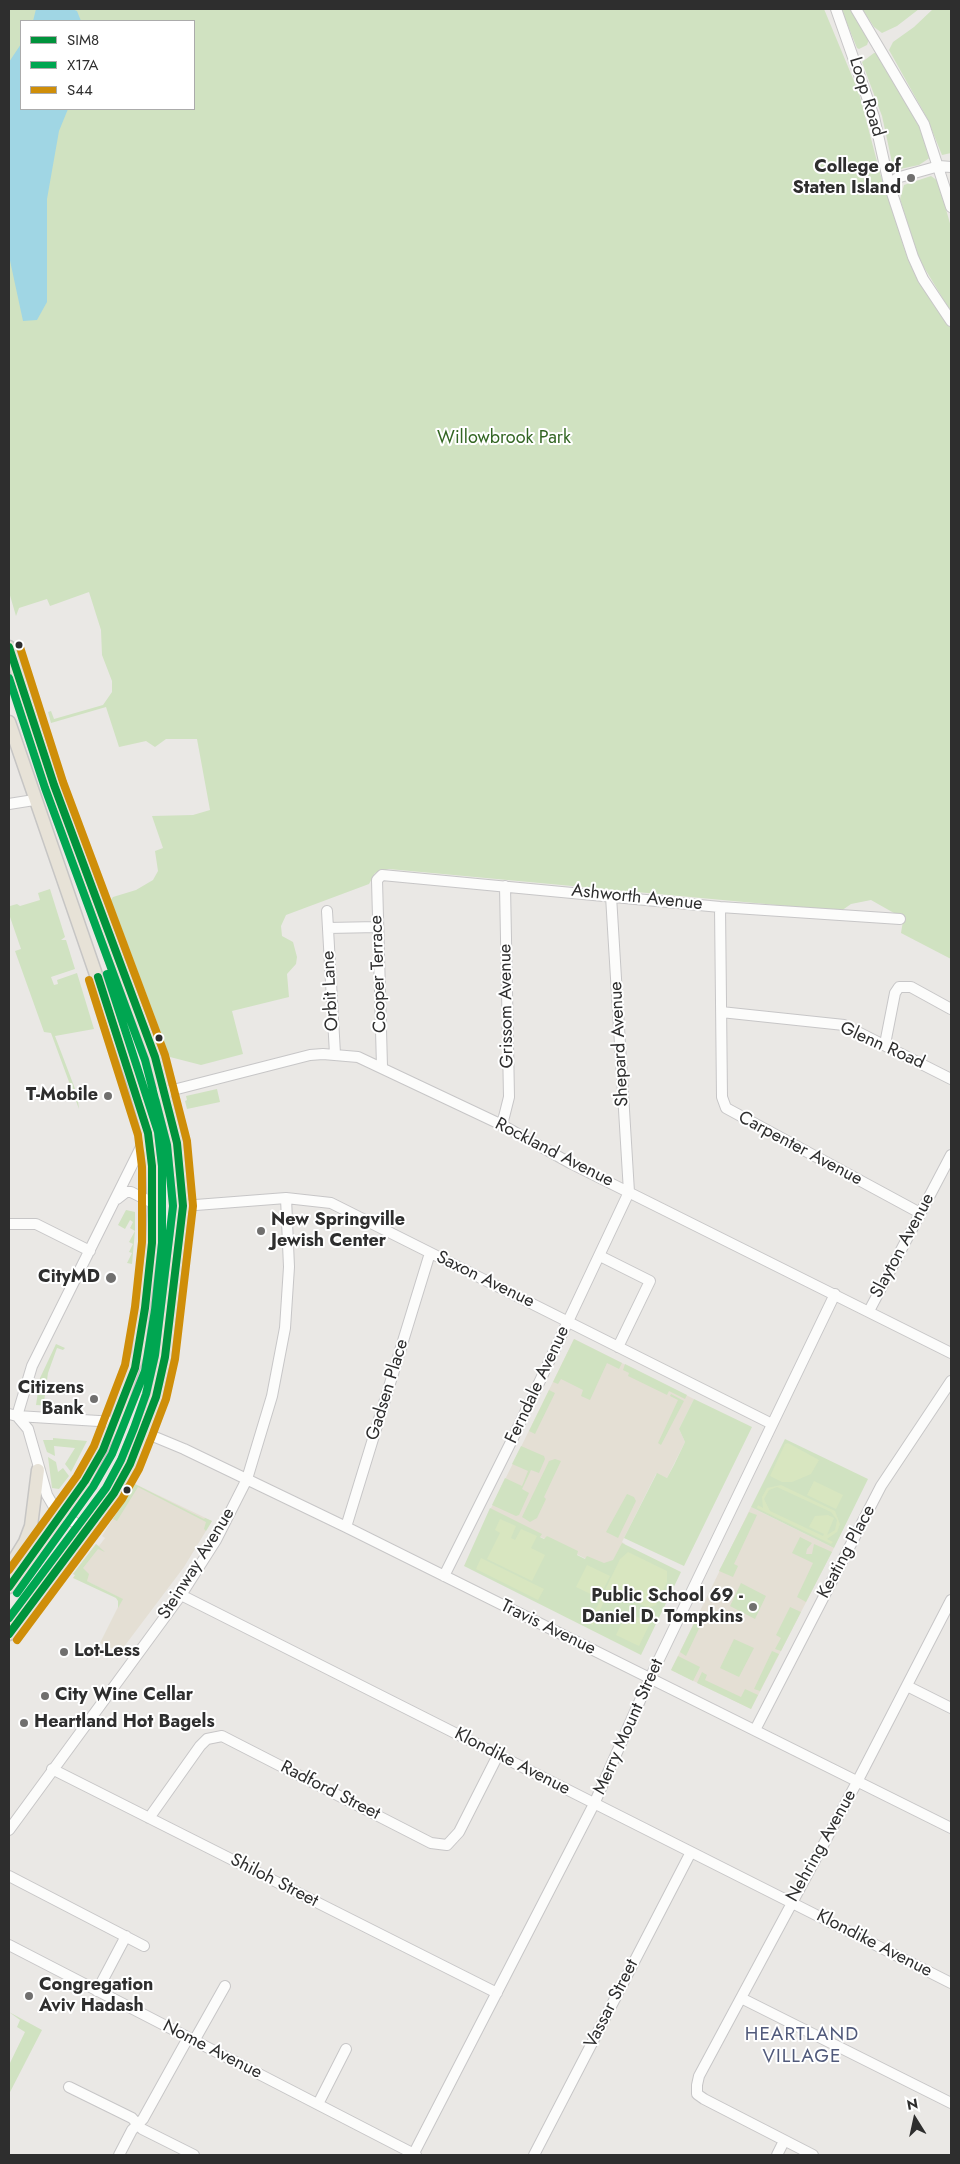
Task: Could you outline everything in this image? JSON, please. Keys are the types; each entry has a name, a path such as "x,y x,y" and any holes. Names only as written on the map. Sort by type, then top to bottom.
{"main road":[{"path":"9,647 54,785 155,1057 177,1143 183,1206 165,1357 156,1397 130,1464 114,1493 9,1634"},
{"path":"9,722 34,800 104,994 138,1099 148,1133 154,1203 152,1243 138,1354 115,1422 85,1481 9,1587"},
{"path":"9,1568 25,1542 32,1526 38,1470"}],"street":[{"name":"Loop Road","path":"836,9 874,117 889,184 893,189 898,216 913,257 928,286 951,321"},
{"name":"Loop Road","path":"856,9 924,124 951,207"},
{"path":"893,189 896,179 900,177 939,166 951,167"},
{"path":"9,804 34,800"},
{"name":"Ashworth Avenue","path":"377,880 382,875 720,907 900,919"},
{"name":"Cooper Terrace","path":"377,880 382,1067"},
{"name":"Grissom Avenue","path":"502,1126 509,1097 505,886"},
{"name":"Shepard Avenue","path":"611,896 629,1192"},
{"name":"Carpenter Avenue","path":"720,907 722,1097 728,1111 920,1213"},
{"name":"Orbit Lane","path":"326,911 334,1054"},
{"name":"Orbit Lane","path":"328,928 378,927"},
{"path":"885,1044 895,993 899,987 911,987 951,1009"},
{"name":"Glenn Road","path":"721,1012 844,1025 885,1044 951,1079"},
{"name":"Rockland Avenue","path":"138,1099 294,1058 334,1054 358,1057 502,1126 629,1192 951,1353"},
{"path":"13,1415 32,1366 148,1133"},
{"name":"Slayton Avenue","path":"869,1311 951,1154"},
{"path":"114,1201 126,1192 136,1194 154,1203"},
{"name":"Ferndale Avenue","path":"444,1576 505,1454 629,1192"},
{"name":"Saxon Avenue","path":"183,1206 286,1198 331,1203 772,1424"},
{"name":"Steinway Avenue","path":"9,1830 181,1595 216,1540 247,1479 272,1396 283,1337 289,1267 286,1198"},
{"path":"9,1224 36,1224 90,1251"},
{"name":"Gadsen Place","path":"346,1527 430,1253"},
{"path":"600,1256 650,1281 618,1347"},
{"name":"Merry Mount Street","path":"414,2155 594,1804 650,1678 835,1294"},
{"name":"Keating Place","path":"755,1730 881,1486 951,1381"},
{"path":"13,1415 115,1422"},
{"path":"13,1415 28,1429 46,1495 62,1513 86,1531"},
{"name":"Travis Avenue","path":"143,1432 247,1479 346,1527 951,1828"},
{"name":"Klondike Avenue","path":"181,1595 951,1983"},
{"name":"Nehring Avenue","path":"784,2141 697,2094 700,2076 791,1902 857,1782 951,1600"},
{"path":"907,1686 951,1708"},
{"name":"Radford Street","path":"149,1818 207,1738 222,1736 431,1843 438,1846 447,1845 459,1832 498,1755"},
{"name":"Shiloh Street","path":"52,1769 497,1994"},
{"name":"Vassar Street","path":"534,2155 690,1852"},
{"path":"9,1876 144,1946"},
{"path":"97,1991 126,1936"},
{"name":"Nome Avenue","path":"9,1945 414,2155"},
{"path":"119,2155 132,2130 138,2125 224,1986"},
{"path":"741,1998 951,2103"},
{"path":"318,2104 346,2049"},
{"path":"69,2087 132,2118 138,2125 194,2155"},
{"path":"777,2155 784,2141 813,2155"}],"shaded area":[{"path":"574,1339 694,1399 679,1429 685,1442 667,1478 656,1474 622,1542 625,1544 616,1563 603,1567 489,1512"},
{"path":"135,1484 212,1521 184,1567 120,1652 100,1643 122,1599 73,1574 96,1544 99,1546 105,1538 102,1536"},
{"name":"Public School 69 - Daniel D. Tompkins","path":"751,1507 834,1548 751,1709 671,1670"}],"green space":[{"name":"Willowbrook Park","path":"9,9 824,9 859,93 880,173 909,260 933,304 951,328 951,959 901,933 903,921 901,917 871,900 851,904 841,911 389,869 375,873 369,884 286,915 281,926 282,936 293,942 297,957 296,964 287,974 289,997 232,1011 243,1054 201,1065 170,1057 111,900 113,897 136,890 153,880 158,871 155,851 163,848 152,816 193,815 210,810 197,739 166,739 155,747 146,741 119,747 106,707 51,723 48,712 51,711 54,719 103,705 112,692 112,681 102,655 101,630 89,592 50,606 47,599 19,608 16,616 9,592"},
{"path":"841,9 850,9 869,39 867,45 859,49 857,48"},
{"path":"862,9 919,9 897,26 882,33 874,27"},
{"path":"933,9 951,9 951,153 942,155 927,118 889,50 893,42 914,27"},
{"path":"874,53 877,53 913,112 924,137 931,157 919,165 895,170 893,167 882,116 862,62"},
{"path":"931,176 938,181 951,227 951,312 919,259 900,199 904,185"},
{"path":"50,889 65,937 61,940 66,940 75,969 51,977 54,985 58,984 57,980 77,973 94,1029 55,1036 77,1094 79,1109 51,1033 44,1032 15,951 21,949 9,914 9,902 10,906 17,904 20,906 40,900 38,893"},
{"path":"217,1089 220,1102 187,1109 186,1096"},
{"path":"126,1210 135,1212 135,1231 130,1228 133,1222 130,1220 125,1229 118,1225"},
{"path":"135,1231 132,1264 127,1263 132,1253 129,1252 133,1244 129,1242"},
{"path":"574,1339 622,1363 619,1369 607,1363 590,1400 581,1396 583,1390 561,1379 558,1384 553,1382"},
{"path":"56,1344 65,1348 63,1350 57,1348 48,1373 44,1402 52,1402 52,1406 36,1405 40,1378"},
{"path":"625,1364 687,1395 685,1399 669,1391 667,1395 628,1376 629,1373 623,1370"},
{"path":"549,1390 555,1393 535,1434 529,1431"},
{"path":"671,1394 684,1401 661,1445 658,1443 678,1400 670,1396"},
{"path":"694,1399 752,1427 684,1566 624,1538 657,1473 667,1478 674,1465 685,1442 679,1429"},
{"path":"53,1438 87,1441 71,1472 65,1464 75,1448 54,1446 55,1456 47,1452 43,1440 53,1440"},
{"path":"785,1439 868,1479 834,1548 751,1507"},
{"path":"788,1443 819,1460 811,1474 792,1482 782,1482 770,1476 785,1444"},
{"path":"521,1446 544,1456 545,1459 539,1473 531,1470 522,1489 529,1493 519,1515 516,1516 492,1505 505,1478 522,1486 528,1471 512,1464"},
{"path":"48,1457 56,1462 58,1472 63,1468 69,1476 59,1489 52,1488"},
{"path":"555,1459 561,1461 544,1497 546,1499 537,1518 530,1522 522,1517 549,1461"},
{"path":"814,1481 843,1495 836,1509 807,1495"},
{"path":"135,1484 204,1519 212,1521 206,1531 204,1529 206,1522 138,1487 117,1521 113,1519"},
{"path":"781,1485 835,1511 840,1524 837,1532 827,1539 833,1542 831,1544 757,1508 758,1505 763,1508 762,1497 767,1488","holes":["777,1487 831,1512 837,1520 835,1530 827,1535 834,1518 828,1515 815,1516 809,1527 824,1534 823,1536 770,1511 764,1499 769,1490"]},
{"path":"627,1494 634,1497 636,1501 618,1538 606,1532"},
{"path":"490,1508 542,1534 540,1537 544,1539 547,1536 578,1551 577,1555 585,1559 587,1556 604,1563 613,1560 622,1543 681,1572 641,1655 464,1566"},
{"path":"749,1512 757,1515 734,1564 738,1566 733,1577 719,1571"},
{"path":"500,1519 516,1526 511,1538 515,1540 521,1529 537,1536 531,1548 545,1555 532,1581 487,1559 500,1533 495,1530"},
{"path":"800,1537 812,1543 807,1549 806,1554 812,1554 814,1544 832,1552 806,1602 797,1597 813,1563 792,1553"},
{"path":"96,1544 105,1552 98,1549 83,1568 89,1574 87,1581 123,1599 118,1608 116,1598 73,1578 75,1575 73,1574"},
{"path":"628,1552 667,1571 667,1582 656,1605 648,1608 610,1589 593,1625 589,1623 620,1559"},
{"path":"481,1558 544,1589 538,1600 476,1569"},
{"path":"587,1565 610,1576 599,1598 576,1587"},
{"path":"741,1583 766,1596 755,1619 730,1606"},
{"path":"790,1607 801,1612 781,1651 775,1649 781,1638 776,1635"},
{"path":"627,1612 650,1623 639,1646 616,1635"},
{"path":"698,1615 704,1618 686,1656 680,1652"},
{"path":"734,1639 754,1648 739,1677 720,1668"},
{"path":"772,1651 779,1654 760,1691 754,1689"},
{"path":"678,1656 700,1667 693,1681 671,1670"},
{"path":"702,1672 707,1675 705,1680 741,1697 745,1689 758,1695 751,1709 697,1683"},
{"path":"9,2012 42,2030 9,2094 9,2065 25,2032 17,2027 20,2020"}],"water":[{"path":"36,9 72,9 77,11 81,20 33,20"},
{"path":"20,46 20,110 68,110 59,131 47,199 47,302 37,320 23,321 9,256 9,62"}],"transit line":[{"name":"S44","path":"17,1640 122,1499 139,1469 166,1399 175,1359 193,1206 187,1141 165,1055 63,782 19,644"},
{"name":"SIM8","path":"9,647 54,785 155,1057 177,1143 183,1206 165,1357 156,1397 130,1464 114,1493 9,1634"},
{"name":"X17A","path":"9,678 45,788 145,1060 167,1145 173,1206 155,1355 146,1394 134,1428 121,1460 106,1488 9,1618"},
{"name":"X17A","path":"17,1593 93,1487 112,1454 145,1371 155,1310 162,1243 162,1166 158,1132 107,974"},
{"name":"SIM8","path":"9,1587 85,1481 103,1450 135,1368 145,1308 152,1243 152,1166 148,1133 98,977"},
{"name":"S44","path":"9,1570 77,1476 94,1446 125,1365 135,1307 142,1242 142,1167 138,1135 89,980"}],"place":[{"name":"College of Staten Island","path":"911,178"},
{"name":"T-Mobile","path":"108,1096"},
{"name":"New Springville Jewish Center","path":"261,1231"},
{"name":"CityMD","path":"111,1278"},
{"name":"Citizens Bank","path":"94,1399"},
{"name":"Public School 69 - Daniel D. Tompkins","path":"753,1607"},
{"name":"Lot-Less","path":"64,1652"},
{"name":"City Wine Cellar","path":"45,1696"},
{"name":"Heartland Hot Bagels","path":"24,1723"},
{"name":"Congregation Aviv Hadash","path":"29,1996"}],"district":[{"name":"HEARTLAND VILLAGE","path":"802,2046"}]}
